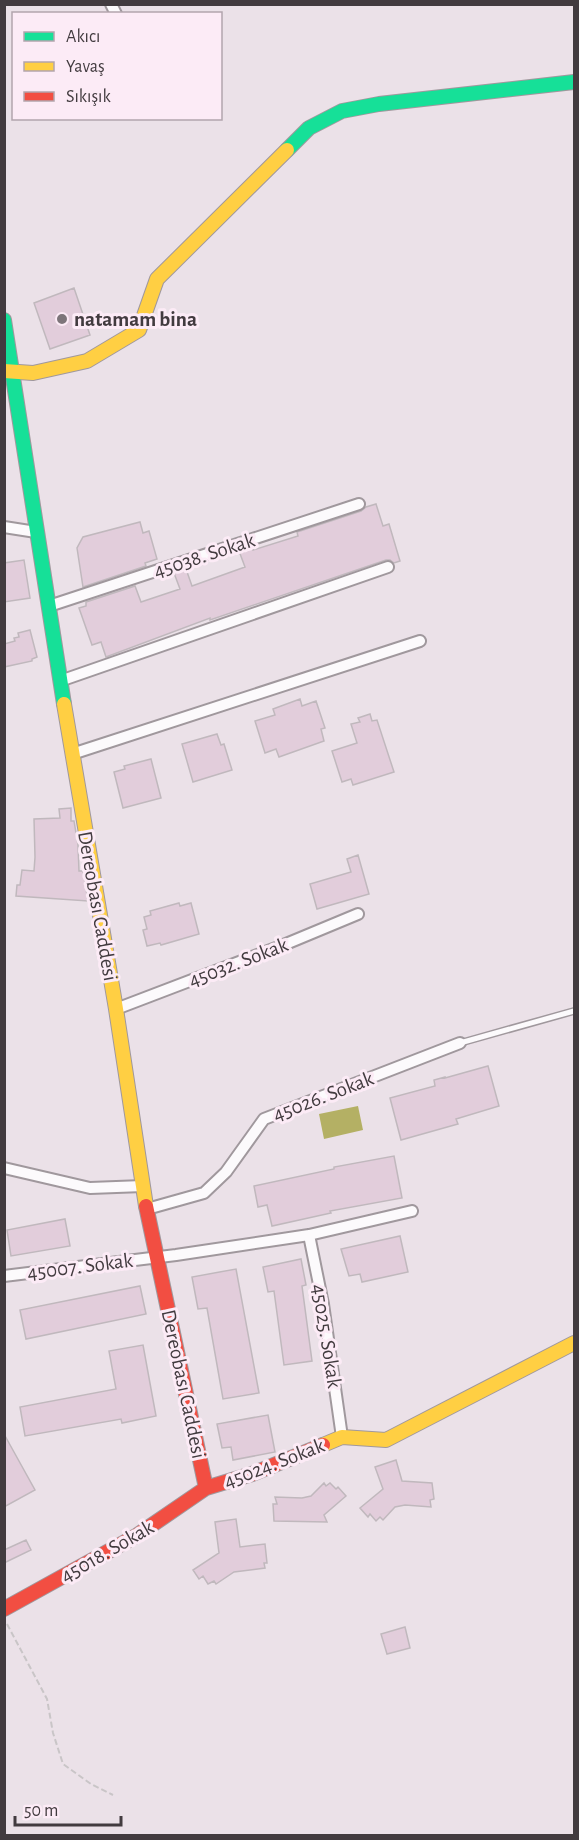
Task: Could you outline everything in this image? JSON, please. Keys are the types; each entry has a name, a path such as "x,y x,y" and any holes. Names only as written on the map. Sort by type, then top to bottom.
{"street":[{"path":"8,371 33,372 87,361 139,330 157,279 309,128 331,116 342,111 379,104 574,82"},
{"name":"Dereobası Caddesi","path":"4,320 8,371 116,1009 143,1186 206,1488"},
{"name":"45038. Sokak","path":"49,606 359,504"},
{"path":"4,527 36,532"},
{"path":"60,681 388,567"},
{"path":"72,754 420,641"},
{"name":"45032. Sokak","path":"116,1009 358,914"},
{"name":"45026. Sokak","path":"147,1209 204,1193 226,1172 264,1119 460,1043"},
{"path":"4,1168 90,1188 143,1186"},
{"path":"156,1257 309,1235 412,1211"},
{"name":"45025. Sokak","path":"309,1235 323,1304 342,1437"},
{"name":"45007. Sokak","path":"4,1276 156,1257"},
{"path":"342,1437 386,1440 574,1343"},
{"name":"45024. Sokak","path":"206,1488 252,1474 342,1437"},
{"name":"45018. Sokak","path":"4,1609 136,1536 206,1488"}],"lane":[{"path":"460,1043 574,1011"}],"path":[{"path":"4,1618 47,1699 53,1733 63,1764 91,1784 113,1795"}],"shaded area":[{"path":"358,1106 363,1130 324,1139 319,1114"}],"building":[{"name":"natamam bina","path":"74,288 90,335 50,349 34,303"},
{"path":"376,504 383,526 389,524 400,561 394,563 386,560 210,620 210,618 106,657 101,642 92,645 79,608 86,606 86,602 135,586 141,602 180,589 174,573 186,569 192,586 245,567 239,551 252,547 253,550 298,536 297,532"},
{"path":"140,522 143,533 149,531 157,559 145,563 146,566 83,587 77,548 83,537"},
{"path":"24,560 30,598 4,602 4,563"},
{"path":"30,630 37,657 32,661 4,667 4,644 15,641 14,638 19,637 18,633"},
{"path":"300,699 302,706 316,701 325,728 321,729 324,741 279,757 276,749 265,753 255,721 275,715 273,709"},
{"path":"370,714 372,721 377,720 394,772 353,785 351,779 342,782 332,751 357,743 351,724 360,722 358,718"},
{"path":"217,734 221,745 224,744 232,770 193,782 182,744"},
{"path":"151,759 161,798 123,808 114,772 125,769 124,766"},
{"path":"71,808 71,821 74,821 78,845 79,871 83,871 88,901 16,896 22,870 34,871 34,819 60,818 59,809"},
{"path":"358,855 369,894 317,909 310,884 351,872 347,859"},
{"path":"179,903 180,906 191,903 199,934 161,945 160,943 147,946 143,930 147,929 144,917 151,915 150,911"},
{"path":"488,1066 499,1106 456,1119 458,1124 401,1140 390,1098 435,1086 434,1080"},
{"path":"394,1156 402,1198 330,1211 331,1213 272,1226 267,1205 258,1207 254,1186 334,1169 334,1167"},
{"path":"65,1219 70,1246 11,1256 7,1230"},
{"path":"400,1236 408,1272 362,1282 360,1274 349,1276 341,1249"},
{"path":"301,1259 306,1285 302,1286 312,1361 284,1365 274,1291 268,1292 263,1267"},
{"path":"236,1269 259,1393 223,1399 207,1308 198,1309 192,1277"},
{"path":"140,1286 146,1314 26,1339 20,1310"},
{"path":"143,1345 156,1416 122,1423 121,1419 25,1436 20,1407 116,1389 109,1351"},
{"path":"268,1415 275,1452 233,1460 231,1447 222,1448 217,1424"},
{"path":"4,1434 35,1490 4,1507"},
{"path":"396,1460 402,1481 432,1483 434,1499 430,1500 431,1507 405,1505 395,1507 383,1520 380,1517 376,1521 370,1514 368,1517 360,1508 383,1489 375,1467"},
{"path":"324,1483 326,1486 330,1483 336,1489 338,1487 346,1496 324,1515 327,1522 274,1521 273,1504 277,1504 275,1497 311,1496"},
{"path":"236,1519 240,1547 265,1544 267,1563 264,1563 265,1568 234,1572 216,1584 214,1581 208,1584 203,1576 199,1579 193,1570 219,1553 215,1522"},
{"path":"26,1540 31,1550 4,1563 4,1550"},
{"path":"405,1627 410,1648 387,1654 381,1634"}],"traffic: fast":[{"path":"287,150 309,128 342,111 379,104 574,82"},
{"path":"4,320 64,704"}],"traffic: slow":[{"path":"4,371 33,373 87,361 139,330 157,279 287,150"},
{"path":"64,704 116,1009 146,1206"},
{"path":"323,1445 342,1437 386,1440 574,1343"}],"traffic: jam":[{"path":"146,1206 206,1488"},
{"path":"4,1609 136,1536 206,1488 252,1474 323,1445"}],"place":[{"name":"natamam bina","path":"62,319"}]}
